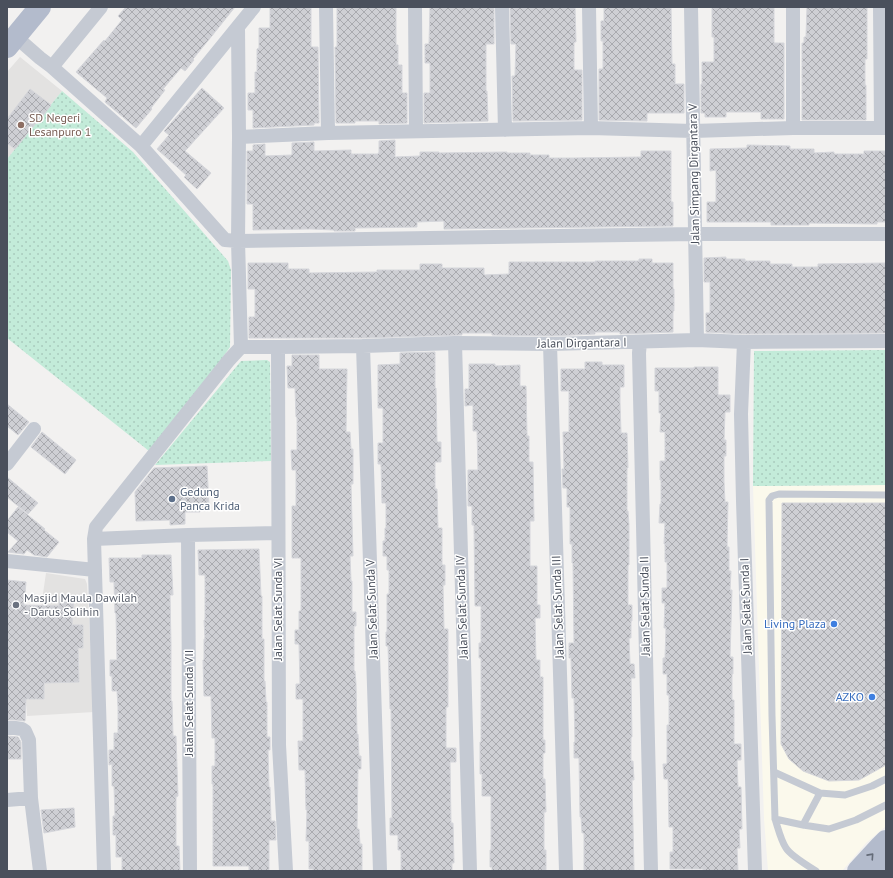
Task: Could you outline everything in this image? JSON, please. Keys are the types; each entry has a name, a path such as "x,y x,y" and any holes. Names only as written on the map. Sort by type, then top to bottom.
{"main road":[{"path":"11,42 40,7"},
{"path":"858,871 886,841"},
{"path":"880,871 886,865"}],"street":[{"path":"52,67 101,7"},
{"path":"141,146 254,7"},
{"path":"326,7 328,133"},
{"path":"415,7 416,131"},
{"path":"502,7 505,130"},
{"path":"589,7 591,128"},
{"name":"Jalan Simpang Dirgantara V","path":"691,7 697,340"},
{"path":"792,7 793,128"},
{"path":"239,137 328,133 591,128 693,131 793,128 883,128 880,7"},
{"path":"104,871 94,539 96,527 241,346 238,241 238,27"},
{"path":"11,42 40,58 52,67 141,146 226,240 695,234 886,234"},
{"name":"Jalan Dirgantara I","path":"241,346 363,346 455,343 550,344 697,340 744,342 886,341"},
{"name":"Jalan Selat Sunda II","path":"640,342 639,353 651,871"},
{"name":"Jalan Selat Sunda I","path":"744,342 742,414 743,501 755,871"},
{"name":"Jalan Selat Sunda IV","path":"455,343 470,871"},
{"name":"Jalan Selat Sunda III","path":"550,344 566,871"},
{"name":"Jalan Selat Sunda V","path":"363,346 380,871"},
{"name":"Jalan Selat Sunda VI","path":"278,347 279,745 286,871"},
{"path":"7,464 34,429"},
{"path":"94,539 278,533"},
{"name":"Jalan Selat Sunda VII","path":"188,535 190,871"},
{"path":"7,561 95,570"},
{"path":"7,728 22,729 25,731 29,740 31,798 40,871"},
{"path":"7,800 31,798"}],"lane":[{"path":"816,871 805,865 786,849 778,831 775,819 769,500 772,496 779,494 886,495"},
{"path":"774,772 820,793 845,795 872,786 886,779"},
{"path":"803,825 820,793"},
{"path":"775,819 803,825 830,828 856,820 886,805"}],"shaded area":[{"name":"SD Negeri Lesanpuro 1","path":"20,57 62,91 7,159 7,72"},
{"path":"886,485 886,826 866,843 842,871 768,871 764,819 753,486"},
{"path":"46,573 85,579 87,584 94,712 27,716 22,633 38,628"}],"green space":[{"path":"62,91 133,152 228,261 231,270 230,347 209,377 149,451 7,338 7,159"},
{"path":"886,350 886,485 753,486 754,351"},
{"path":"267,360 270,362 271,461 155,465 241,361"}],"building":[{"path":"126,7 235,7 185,71 181,68 163,89 165,90 151,108 152,109 136,128 105,102 107,98 76,72 122,20 118,16"},
{"path":"270,7 311,7 311,47 318,47 319,123 314,123 314,125 253,128 253,110 248,110 248,93 255,93 255,72 257,72 259,28 270,28"},
{"path":"337,7 396,7 396,45 398,45 398,65 402,65 402,93 407,93 407,123 379,124 379,121 355,121 355,123 336,123 335,47 337,47"},
{"path":"430,7 494,7 494,44 486,44 486,91 488,121 424,123 424,93 430,93 430,63 425,63 425,44 429,44"},
{"path":"510,7 575,7 576,42 574,42 574,70 582,70 582,120 513,121 512,76 515,76 516,44 511,44"},
{"path":"604,7 671,7 672,64 675,64 675,84 684,84 684,113 647,113 647,121 599,120 599,69 603,69 601,21 604,21"},
{"path":"712,7 774,7 774,43 784,43 784,119 761,119 761,112 726,112 726,117 705,117 705,113 701,113 702,62 714,62"},
{"path":"807,7 867,7 867,59 865,59 866,120 802,120 802,43 804,43 804,37 806,37"},
{"path":"202,88 224,108 185,151 211,173 197,189 184,177 186,175 157,149 169,135 164,131"},
{"path":"30,89 51,105 15,149 7,143 7,119"},
{"path":"395,140 395,157 420,156 420,152 507,152 530,153 530,155 549,155 549,158 641,157 641,151 671,151 671,202 673,202 673,226 444,229 444,221 417,222 417,227 355,228 355,231 311,229 253,230 253,204 247,204 247,151 253,151 253,145 265,144 265,156 292,155 292,143 314,142 314,151 351,150 351,154 378,154 379,141"},
{"path":"747,145 790,146 790,149 814,149 814,153 834,152 834,154 864,154 864,151 886,151 886,222 877,222 877,224 809,223 809,225 771,225 771,222 707,222 707,202 716,202 716,170 710,171 710,149 747,148"},
{"path":"726,257 726,259 745,259 745,261 770,261 770,264 792,264 792,267 818,267 818,264 886,263 886,333 744,334 706,332 706,313 710,313 710,282 704,282 704,258"},
{"path":"639,259 652,259 652,263 673,263 673,332 620,334 620,332 595,332 595,334 550,336 462,333 462,335 363,338 249,338 249,317 255,317 255,289 248,289 248,263 288,263 288,269 309,269 309,273 420,270 420,264 442,264 442,268 484,268 484,275 509,274 509,262 639,261"},
{"path":"435,352 437,442 441,442 441,462 435,462 435,489 437,489 438,528 442,528 442,565 445,565 445,585 443,585 444,629 448,629 448,707 446,707 446,748 456,748 456,762 450,762 451,823 453,823 454,863 452,863 452,871 401,871 401,850 398,850 398,835 390,835 390,818 392,818 391,709 388,646 386,646 389,570 387,570 387,556 383,556 383,541 385,541 386,528 386,503 382,503 381,464 378,464 378,443 383,443 383,408 378,408 378,365 400,364 400,353"},
{"path":"292,355 319,355 319,369 347,369 346,432 350,432 351,449 353,449 353,484 351,484 353,556 350,556 352,612 356,612 356,626 354,626 354,671 356,684 357,734 359,756 361,756 361,769 358,769 357,829 359,829 360,844 362,844 362,871 313,871 313,869 309,869 309,841 306,841 307,810 305,770 299,770 298,741 303,741 303,699 296,699 296,684 300,684 299,644 295,644 295,630 299,630 299,611 301,611 301,558 292,558 292,506 296,506 296,470 292,470 291,450 297,450 297,417 295,388 288,388 287,366 292,366"},
{"path":"585,362 602,362 602,365 624,365 624,387 620,387 621,433 627,433 627,511 629,525 628,605 632,605 631,638 629,638 630,664 634,664 635,678 631,678 631,761 633,761 634,780 632,780 634,871 584,871 584,833 582,833 580,817 579,758 574,758 574,698 572,698 571,658 569,658 569,643 574,643 573,563 572,544 570,544 570,507 567,507 567,488 563,488 562,469 564,469 563,432 569,432 569,391 561,391 561,369 585,369"},
{"path":"469,364 495,364 495,366 520,365 520,386 526,386 529,462 533,462 534,521 530,521 530,566 537,566 537,605 540,605 540,618 535,618 536,660 540,660 540,677 543,677 543,740 545,740 545,753 543,753 543,779 545,779 546,812 544,812 544,850 546,850 546,871 492,871 492,867 490,867 491,796 482,796 482,774 480,774 481,658 479,658 479,643 481,643 481,606 475,606 474,525 472,525 472,506 468,506 468,470 478,470 477,431 473,431 473,405 465,406 465,389 469,389"},
{"path":"718,367 718,395 730,395 730,412 725,412 724,440 726,440 726,456 724,456 724,482 725,502 728,502 727,547 729,547 729,571 731,571 730,590 732,590 730,657 733,657 732,700 734,700 734,744 741,744 741,760 737,760 738,787 741,787 742,829 739,829 740,848 737,848 738,871 670,869 670,852 673,852 673,827 669,827 668,779 664,779 663,764 667,764 667,725 669,725 667,674 663,674 666,628 664,628 665,603 662,603 662,588 667,588 667,562 665,562 664,544 665,523 659,523 661,504 660,461 665,461 665,432 660,432 661,413 659,413 659,391 655,391 655,368"},
{"path":"7,404 29,422 18,435 7,426"},
{"path":"42,432 76,460 65,474 31,447"},
{"name":"Gedung Panca Krida","path":"207,466 209,507 200,508 200,512 185,512 185,524 170,525 170,520 136,521 135,492 154,468"},
{"path":"7,477 38,503 28,514 7,497"},
{"name":"Living Plaza","path":"782,503 886,503 886,765 859,780 829,781 803,771 789,759 781,744"},
{"path":"18,507 59,542 47,557 34,555 27,550 24,554 8,552 18,541 7,532 7,521"},
{"path":"259,549 262,596 262,639 264,639 264,681 267,702 267,737 270,737 270,750 268,750 269,787 271,821 275,821 276,840 269,840 269,871 249,871 249,866 213,866 212,766 215,766 215,738 212,738 211,696 204,696 203,660 205,639 205,575 199,575 198,550"},
{"path":"142,555 171,555 173,595 170,595 171,701 173,736 176,736 178,796 176,797 176,846 179,846 180,871 122,871 122,857 116,857 116,835 113,835 113,816 115,816 114,786 112,786 112,764 109,765 109,750 114,750 114,733 118,733 118,707 117,691 112,691 112,676 110,676 110,660 117,660 114,582 110,582 109,558 142,558"},
{"path":"7,580 26,582 24,605 59,606 60,596 74,597 72,625 83,625 83,648 78,648 79,682 44,683 44,699 26,699 25,721 7,720"},
{"path":"7,736 18,737 21,742 21,759 7,759"},
{"path":"74,808 75,827 44,833 41,810"}],"place":[{"name":"SD Negeri Lesanpuro 1","path":"21,125"},
{"name":"Gedung Panca Krida","path":"172,499"},
{"name":"Masjid Maula Dawilah - Darus Solihin","path":"16,605"},
{"name":"Living Plaza","path":"834,624"},
{"name":"AZKO","path":"872,697"}]}
